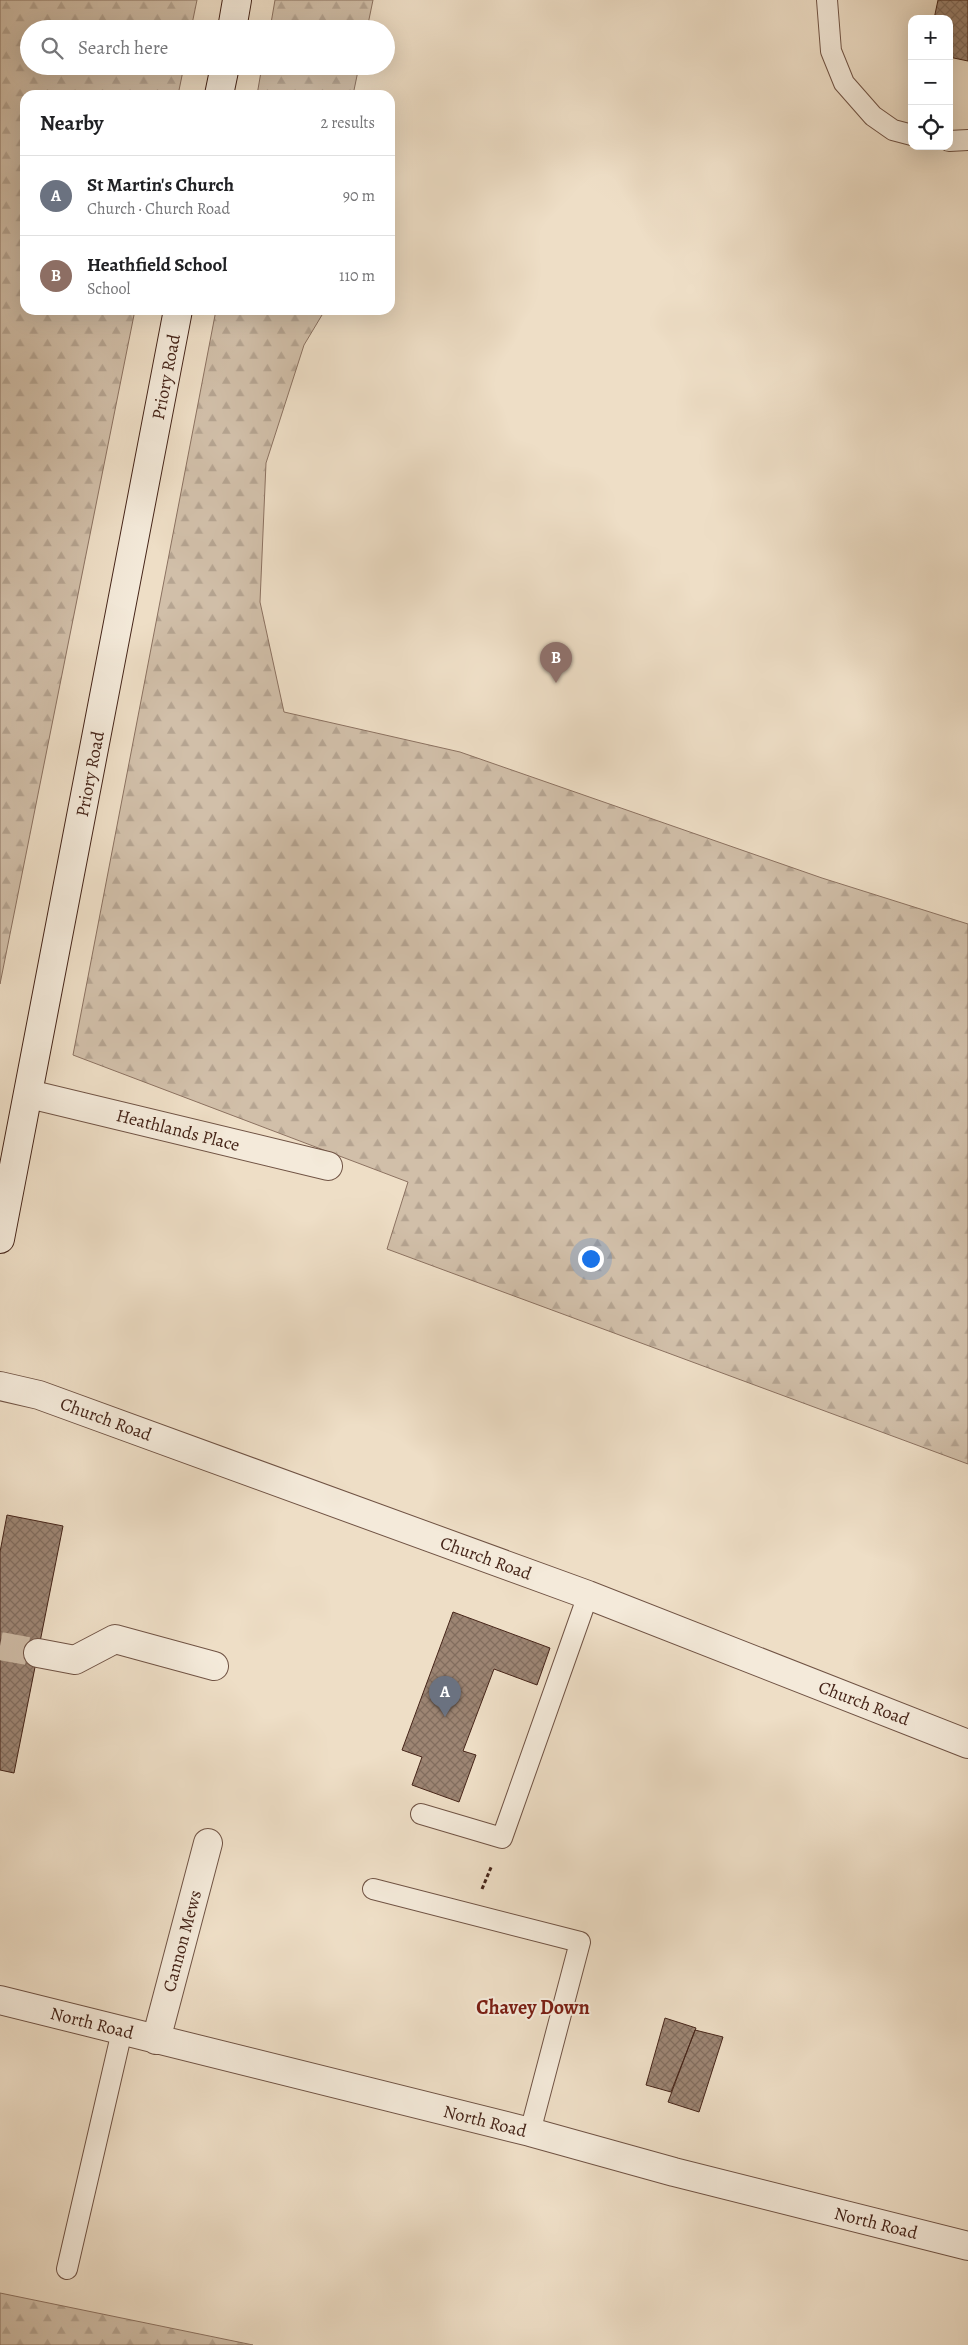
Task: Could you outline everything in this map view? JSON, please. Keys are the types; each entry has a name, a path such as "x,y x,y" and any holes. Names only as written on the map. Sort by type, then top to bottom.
{"street":[{"path":"234,20 237,0"},
{"path":"220,90 222,75"},
{"name":"Priory Road","path":"0,1238 177,315"},
{"name":"Heathlands Place","path":"29,1094 328,1166"},
{"name":"Church Road","path":"0,1386 39,1395 588,1595 968,1744"},
{"path":"38,1653 76,1660 115,1639 214,1666"},
{"name":"Cannon Mews","path":"156,2040 208,1843"},
{"name":"North Road","path":"0,2000 530,2132 968,2246"}],"lane":[{"path":"827,0 831,51 844,84 872,116 893,130 908,134"},
{"path":"953,141 968,140"},
{"path":"421,1814 502,1838 588,1595"},
{"path":"372,1889 473,1913 580,1942 530,2132"},
{"path":"67,2269 122,2030"}],"path":[{"path":"473,1913 502,1838"}],"green space":[{"path":"0,0 197,0 193,20 20,20 20,75 182,75 179,90 20,90 20,315 134,315 0,984"},
{"path":"275,0 373,0 369,20 272,20"},
{"path":"260,75 357,75 354,90 258,90"},
{"path":"215,315 322,315 304,345 266,463 260,602 284,712 460,752 822,878 968,924 968,1464 387,1249 408,1182 73,1055"},
{"path":"0,2293 253,2345 0,2345"}],"building":[{"path":"938,0 968,0 968,61 953,58 953,15 935,15"},
{"path":"7,1515 63,1526 14,1773 0,1770 0,1552"},
{"path":"453,1612 550,1648 537,1685 494,1669 463,1751 476,1755 459,1802 412,1785 422,1757 402,1750"},
{"path":"665,2018 696,2028 671,2092 646,2085"},
{"path":"695,2030 723,2037 699,2112 668,2102"}],"tunnel":[{"path":"0,1646 38,1653"}],"place":[{"name":"Heathfield School","path":"556,683"},
{"name":"St Martin's Church","path":"445,1717"}],"district":[{"name":"Chavey Down","path":"533,2007"}]}
